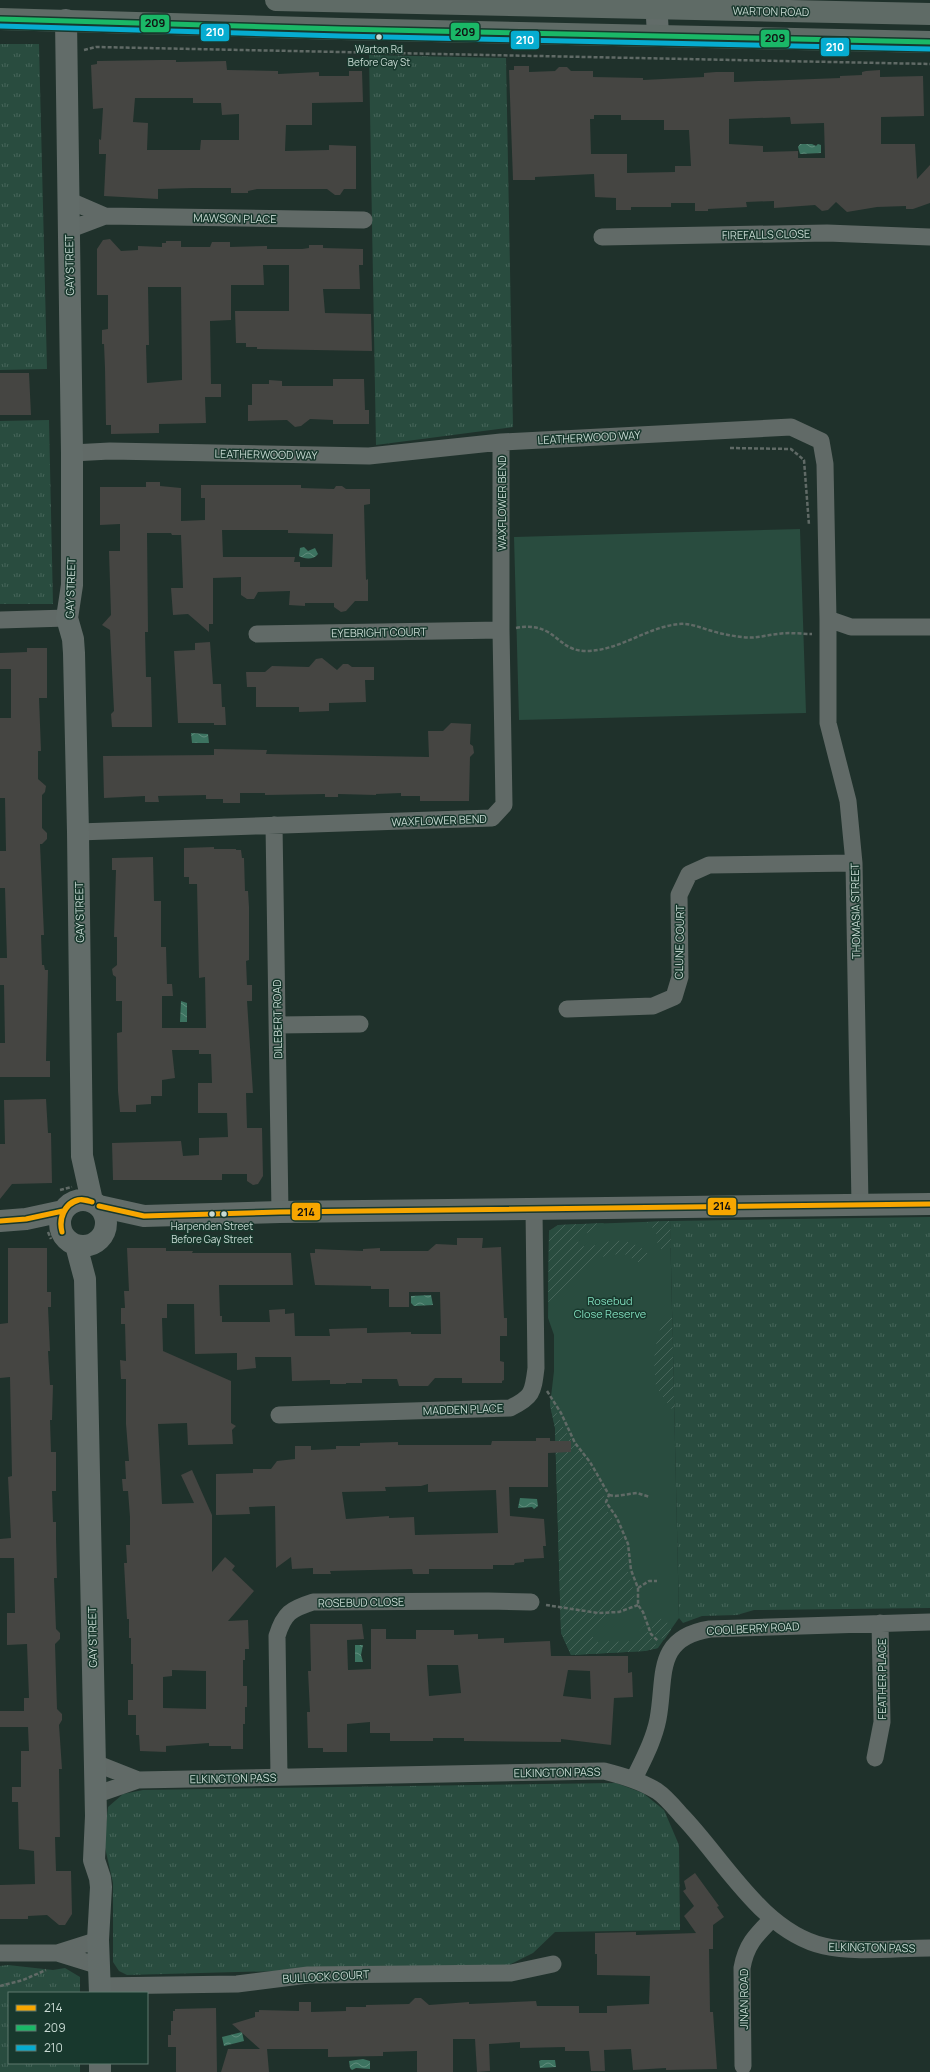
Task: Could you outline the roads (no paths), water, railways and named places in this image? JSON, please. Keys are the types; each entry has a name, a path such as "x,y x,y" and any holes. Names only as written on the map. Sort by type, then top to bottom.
{"main road":[{"name":"WARTON ROAD","path":"276,0 657,4 930,14"},
{"path":"0,19 341,29 630,34 930,42"}],"street":[{"path":"630,34 632,4"},
{"path":"657,4 658,35"},
{"name":"GAY STREET","path":"66,20 72,453 72,585 67,618 73,639 74,653 82,1156 95,1203"},
{"name":"MAWSON PLACE","path":"68,200 105,216"},
{"name":"MAWSON PLACE","path":"68,230 105,216 364,220"},
{"name":"FIREFALLS CLOSE","path":"602,237 827,233 930,237"},
{"name":"LEATHERWOOD WAY","path":"72,453 110,451 369,456 501,442 792,427 821,441 825,464 828,626"},
{"name":"WAXFLOWER BEND","path":"78,832 492,818 504,805 501,630 501,442"},
{"path":"0,620 67,618"},
{"path":"828,626 930,627"},
{"name":"THOMASIA STREET","path":"828,626 828,723 848,802 854,863 860,1205"},
{"name":"EYEBRIGHT COURT","path":"257,634 501,630"},
{"name":"DILEBERT ROAD","path":"274,825 280,1212"},
{"name":"CLUNE COURT","path":"567,1009 653,1006 674,997 680,977 679,896 689,874 709,865 854,863"},
{"path":"277,1025 360,1024"},
{"name":"GAY STREET","path":"63,1215 82,1156"},
{"path":"0,1221 26,1219 46,1227 63,1215 78,1200 144,1216 280,1212 930,1204"},
{"path":"95,1203 106,1219 101,1237"},
{"name":"MADDEN PLACE","path":"279,1415 510,1408 526,1401 533,1386 536,1368 534,1210"},
{"path":"63,1215 64,1236 76,1245 88,1246 101,1237 144,1216"},
{"name":"GAY STREET","path":"85,1279 101,1237"},
{"name":"GAY STREET","path":"76,1245 85,1279 95,1763 94,1860 100,1878 101,1887 98,1940 99,1982"},
{"name":"ROSEBUD CLOSE","path":"279,1777 277,1636 281,1622 291,1610 314,1602 488,1600 531,1602"},
{"name":"COOLBERRY ROAD","path":"634,1779 657,1720 663,1670 670,1650 681,1638 696,1631 710,1629 930,1622"},
{"name":"FEATHER PLACE","path":"875,1758 882,1722 880,1623"},
{"name":"ELKINGTON PASS","path":"95,1763 138,1780"},
{"name":"ELKINGTON PASS","path":"95,1795 138,1780 604,1771 634,1779 658,1792 686,1820 772,1919 793,1934 824,1946 860,1949 930,1948"},
{"name":"JINAN ROAD","path":"743,2066 742,1968 744,1955 749,1944 772,1919"},
{"path":"0,1953 57,1953 98,1940"},
{"name":"BULLOCK COURT","path":"57,1953 99,1982 237,1984 308,1975 511,1972 553,1964"}],"water":[{"path":"800,144 812,144 816,146 818,144 821,145 821,153 800,154 798,147"},
{"path":"304,547 308,551 315,548 318,554 309,558 299,556 300,548"},
{"path":"191,733 208,734 209,743 192,743"},
{"path":"181,1001 187,1003 187,1022 180,1022"},
{"path":"431,1295 433,1305 414,1306 411,1303 411,1296"},
{"path":"520,1498 537,1499 538,1506 534,1509 532,1507 518,1508"},
{"path":"355,1645 363,1645 361,1655 363,1662 355,1662"},
{"path":"242,2032 244,2041 224,2046 222,2037"},
{"path":"363,2059 370,2061 370,2069 356,2068 352,2070 350,2068 349,2061"},
{"path":"555,2060 556,2067 540,2068 539,2061"}],"place":[{"name":"Warton Rd Before Gay St","path":"379,37"},
{"name":"Harpenden Street Before Gay Street","path":"212,1214"}],"park label":[{"name":"Rosebud Close Reserve","path":"610,1306"}]}
